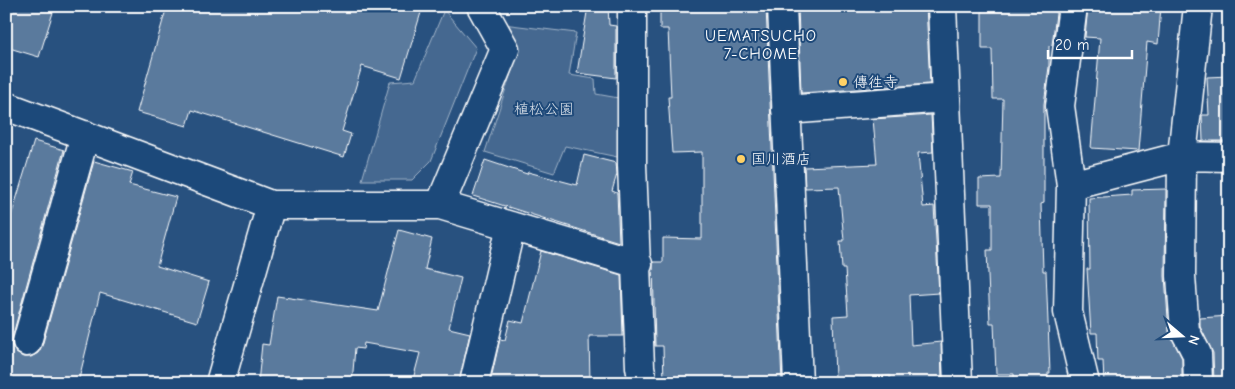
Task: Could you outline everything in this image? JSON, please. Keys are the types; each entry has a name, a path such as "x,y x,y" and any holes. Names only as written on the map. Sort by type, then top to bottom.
{"street":[{"path":"440,205 505,49 481,6"},
{"path":"632,6 632,165 638,264 640,367 643,383"},
{"path":"782,6 798,383"},
{"path":"942,6 958,383"},
{"path":"1073,6 1060,106 1071,185 1068,312 1084,383"},
{"path":"1198,6 1182,156 1181,276 1185,332 1196,354 1198,383"},
{"path":"786,110 946,98"},
{"path":"6,106 271,205 440,205 638,264"},
{"path":"27,342 85,135"},
{"path":"1071,185 1182,156 1229,157"},
{"path":"220,383 271,205"},
{"path":"474,383 511,226"}],"green space":[{"path":"444,10 476,48 431,161 412,180 362,180 390,82 415,80"},
{"name":"植松公園","path":"503,24 576,33 569,75 595,79 596,94 624,99 622,158 565,146 554,173 485,152 516,58"}],"building":[{"path":"6,6 55,6 39,57 6,47"},
{"path":"167,6 423,6 401,78 362,66 342,131 351,134 344,157 192,110 187,126 137,112"},
{"path":"588,6 608,6 609,25 616,26 616,78 577,73"},
{"path":"798,6 926,6 930,84 801,93"},
{"path":"982,6 1057,6 1052,45 1049,46 1049,67 1044,104 1044,203 1041,204 1043,271 1046,271 1050,373 1048,373 1048,383 1014,383 1014,374 996,374 994,323 990,323 987,250 992,250 992,204 979,204 979,179 1001,178 1003,99 993,99 992,49 982,49"},
{"path":"1088,6 1161,6 1158,44 1147,42 1138,151 1091,148 1100,38 1085,37"},
{"path":"660,7 766,7 782,383 664,383 663,346 655,346 653,262 663,262 663,238 702,239 702,152 672,153 668,97 671,97 668,29 660,29"},
{"path":"1229,76 1229,141 1203,141 1202,115 1209,115 1207,77"},
{"path":"931,115 933,152 918,153 923,207 934,206 939,293 909,295 911,345 941,342 942,383 890,383 890,376 835,379 833,316 848,315 845,269 842,269 840,241 844,241 839,187 805,188 804,167 877,164 873,119"},
{"path":"34,141 64,150 12,338 12,346 16,353 23,357 31,357 38,353 42,346 94,161 133,172 129,185 176,197 157,266 209,282 197,322 100,293 78,383 6,383 6,233"},
{"path":"584,155 616,163 617,174 612,191 617,193 619,242 473,196 485,160 527,174 528,172 577,185"},
{"path":"1166,189 1165,276 1169,332 1182,358 1182,383 1104,383 1103,361 1098,361 1097,333 1091,333 1087,269 1090,269 1089,198 1132,195 1132,190"},
{"path":"399,230 432,239 425,269 461,278 449,328 470,333 459,383 412,383 420,353 364,343 363,349 355,348 352,383 258,383 262,344 269,345 277,296 378,311"},
{"path":"541,251 621,275 623,336 589,336 590,383 490,383 500,339 505,340 510,320 523,323"},
{"path":"1229,316 1229,382 1214,383 1213,353 1200,327 1200,318"}],"place":[{"name":"傳徃寺","path":"843,82"},
{"name":"国川酒店","path":"741,159"}],"district":[{"name":"UEMATSUCHO 7-CHOME","path":"761,44"}]}
